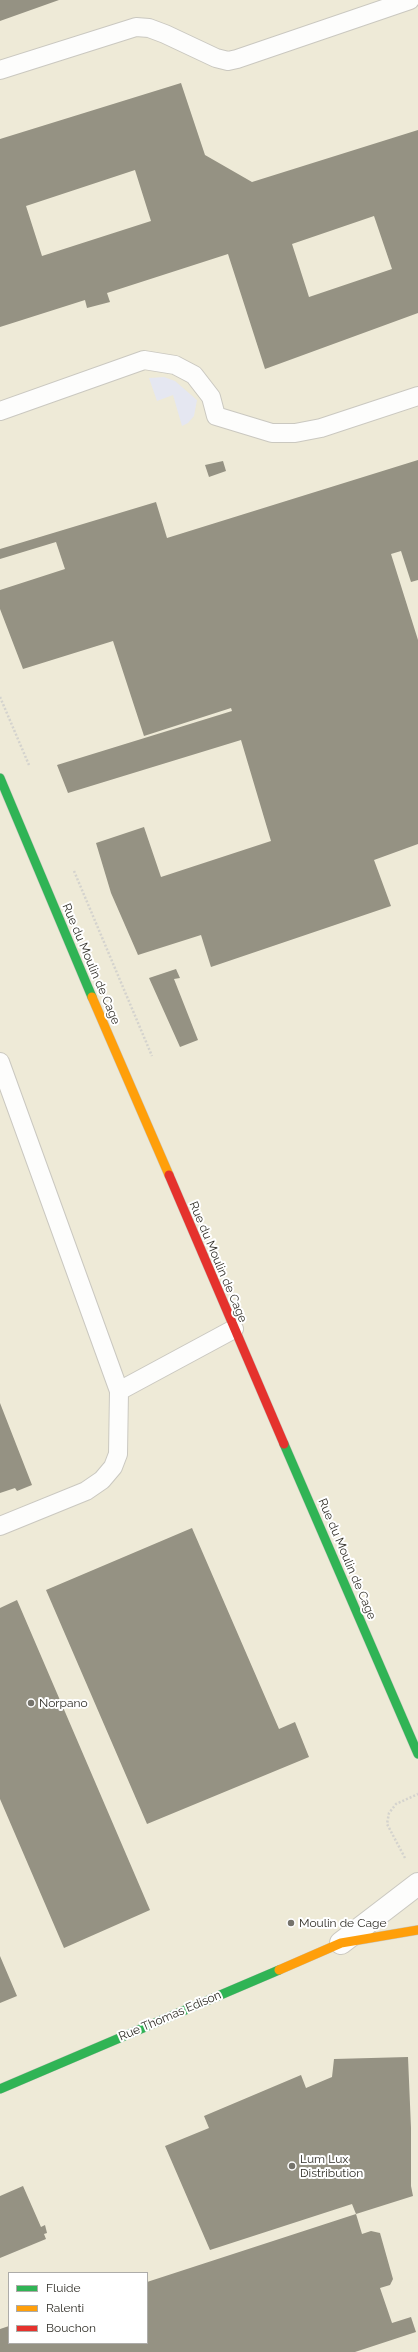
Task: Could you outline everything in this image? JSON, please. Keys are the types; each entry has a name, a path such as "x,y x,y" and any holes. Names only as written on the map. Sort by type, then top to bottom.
{"street":[{"name":"Rue du Moulin de Cage","path":"0,778 234,1329 418,1754"},
{"name":"Rue Thomas Edison","path":"341,1943 418,1884"},
{"name":"Rue Thomas Edison","path":"0,2089 341,1943 418,1930"}],"lane":[{"path":"0,70 136,27 149,28 216,58 228,61 410,0"},
{"path":"0,411 144,360 175,365 194,375 211,397 216,416 272,433 295,433 321,428 418,396"},
{"path":"0,1062 119,1392 118,1454 113,1467 102,1480 86,1491 0,1526"},
{"path":"119,1392 234,1329"}],"path":[{"path":"404,1857 387,1824 389,1813 396,1804 418,1794"}],"shaded area":[{"path":"0,0 418,0 418,2352 0,2352"},
{"path":"164,377 175,381 197,400 194,416 188,423 182,426 173,395 157,401 149,378"}],"building":[{"path":"0,0 59,0 0,21"},
{"path":"181,83 205,155 252,182 418,130 418,313 265,369 228,254 107,293 110,302 87,308 85,300 0,327 0,139","holes":["135,170 151,221 42,256 26,206","374,216 392,269 309,297 292,244"]},
{"path":"418,460 418,580 411,582 401,551 391,554 418,640 418,844 374,860 391,906 211,967 201,935 138,955 111,893 96,843 144,827 161,877 271,841 241,740 68,793 57,765 232,711 231,708 144,736 113,641 23,669 0,609 0,590 65,569 56,542 0,559 0,549 156,502 167,538"},
{"path":"223,461 226,471 209,477 205,465"},
{"path":"176,969 180,978 174,979 198,1040 180,1047 149,978"},
{"path":"0,1403 32,1485 17,1491 15,1488 0,1493"},
{"path":"192,1528 279,1729 295,1722 309,1757 147,1824 46,1590"},
{"name":"Norpano","path":"17,1600 150,1910 64,1948 0,1799 0,1608"},
{"path":"0,1956 17,1996 0,2003"},
{"name":"Lum Lux Distribution","path":"408,2057 411,2128 411,2186 413,2196 356,2214 352,2204 210,2250 165,2146 209,2128 204,2116 301,2075 306,2088 332,2077 334,2059"},
{"path":"23,2186 41,2227 45,2225 47,2233 44,2234 46,2239 0,2258 0,2196"},
{"path":"356,2214 362,2234 371,2231 380,2233 393,2279 390,2285 380,2288 392,2323 411,2317 416,2332 355,2352 0,2352 0,2329 8,2326 8,2344 148,2344 148,2282"}],"traffic: fast":[{"path":"0,778 92,997"},
{"path":"284,1444 418,1754"},
{"path":"0,2089 279,1970"}],"traffic: slow":[{"path":"92,997 169,1175"},
{"path":"279,1970 341,1943 418,1930"}],"traffic: jam":[{"path":"169,1175 284,1444"}],"place":[{"name":"Norpano","path":"31,1703"},
{"name":"Moulin de Cage","path":"291,1923"},
{"name":"Lum Lux Distribution","path":"292,2166"}]}
